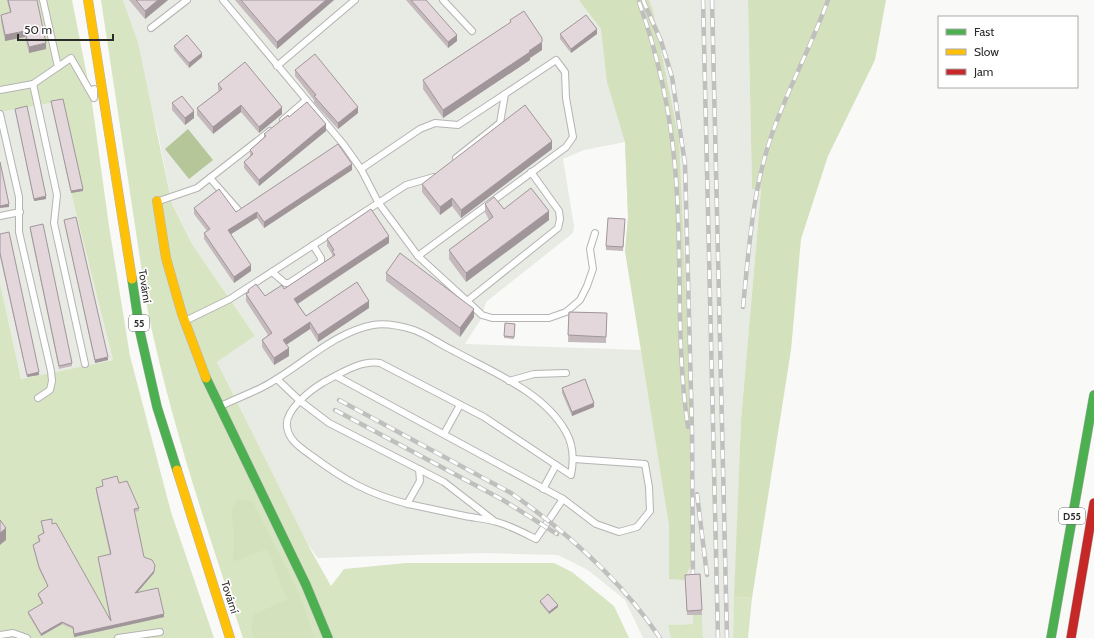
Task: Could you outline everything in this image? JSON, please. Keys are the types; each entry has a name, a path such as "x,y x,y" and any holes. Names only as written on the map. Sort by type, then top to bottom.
{"main road":[{"name":"Tovární","path":"88,0 140,332 157,407 230,637"},
{"path":"157,201 160,231 165,252 186,321 200,360 220,406 296,563 327,635"},
{"name":"D55","path":"1051,638 1094,395"},
{"name":"D55","path":"1071,638 1094,503"}],"lane":[{"path":"43,0 58,66"},
{"path":"151,28 187,0"},
{"path":"223,0 344,145 361,169 378,202 418,256 482,314 492,318 549,318 566,312 580,300 587,286 593,269 590,249 595,233"},
{"path":"277,66 355,0"},
{"path":"443,0 472,31"},
{"path":"0,90 34,84 71,58 94,98 96,48"},
{"path":"361,169 420,129 435,123 458,125 556,60 565,72 566,98 573,137 566,147 418,256"},
{"path":"34,84 57,194 54,223 84,364"},
{"path":"448,165 500,123 504,94"},
{"path":"157,201 197,188 306,100"},
{"path":"0,114 20,198 19,232 52,381 48,392 38,398"},
{"path":"467,301 558,228 560,219 559,212 531,172"},
{"path":"186,321 230,299 406,185 431,179 437,174"},
{"path":"210,178 239,211"},
{"path":"0,216 20,212"},
{"path":"272,272 285,283 289,283 321,262 321,258 313,245"},
{"path":"220,406 277,379 339,338 372,325 384,324 415,330 509,381 540,402 556,418 571,444 574,459 571,475 484,418 380,363 372,362 363,363 322,383 300,401 289,417 287,426 289,434 297,445 339,477 365,490 407,504 494,521 536,539 563,499"},
{"path":"509,381 534,374 566,373"},
{"path":"336,376 563,499 596,524 619,532 638,527 650,511 649,487 645,464 574,459"},
{"path":"277,379 300,401 329,423 444,482 494,521"},
{"path":"444,434 460,405"},
{"path":"543,489 556,466"},
{"path":"407,504 420,481 418,469"},
{"path":"118,638 160,632"},
{"path":"0,635 13,633 27,638"}],"shaded area":[{"path":"0,0 72,0 91,96 109,226 130,356 171,512 214,638 0,638 0,283 21,379 113,360 71,193 83,191 63,101 0,112"},
{"path":"101,0 123,0 138,43 172,204 192,244 255,336 217,362 309,547 331,586 344,569 406,563 554,563 572,572 614,606 629,638 243,638 191,476 167,395 157,353 148,312"},
{"path":"123,0 748,0 752,189 761,189 741,420 733,638 703,638 702,615 693,615 693,624 669,625 671,638 643,638 625,600 588,570 558,555 484,553 318,558 302,537 217,362 255,336 192,244 172,204 158,133","holes":["625,142 628,217 625,251 642,350 465,344 481,319 486,302 573,233 574,226 563,159 584,150"]},
{"path":"579,0 649,0 653,11 679,140 692,429 693,561 684,580 669,579 669,525 625,251 628,217 625,142 607,82 601,29"},
{"path":"748,0 886,0 875,60 828,156 801,239 791,350 752,598 734,597 741,420 761,189 752,189"},
{"path":"63,101 83,191 71,194 113,360 21,379 0,283 0,112"},
{"path":"188,129 213,160 189,179 165,149"},
{"path":"237,499 253,502 299,593 315,638 254,638 251,630 254,614 287,600 267,549 233,562 234,536 231,510"},
{"path":"734,597 752,598 748,638 733,638"},
{"path":"693,615 702,615 703,638 671,638 668,625 693,624"}],"building":[{"path":"8,0 37,0 46,43 29,47 25,31 5,35 1,15 11,12"},
{"path":"136,0 158,0 145,11"},
{"path":"241,0 326,0 277,42"},
{"path":"411,0 426,0 457,35 448,42"},
{"path":"524,11 542,38 542,42 529,51 530,52 443,110 423,80 511,22 510,20"},
{"path":"586,15 597,29 571,49 560,34"},
{"path":"187,35 202,53 189,63 174,46"},
{"path":"315,54 358,107 338,123 314,96 316,95 295,70"},
{"path":"245,62 282,107 259,127 241,105 213,127 197,108 222,89 218,84"},
{"path":"182,96 194,111 185,118 172,103"},
{"path":"63,99 83,189 71,191 51,101"},
{"path":"307,102 326,124 259,180 244,162 253,154 250,150 266,136 264,134 288,115 289,117"},
{"path":"525,105 552,141 461,210 452,198 440,207 422,184"},
{"path":"27,106 46,196 34,199 15,109"},
{"path":"338,144 352,164 264,222 257,212 228,230 251,265 234,277 204,233 210,229 194,208 219,189 236,212"},
{"path":"0,162 9,204 0,206"},
{"path":"531,188 549,211 466,273 449,250 493,217 485,204 494,197 504,209"},
{"path":"371,209 389,236 294,299 306,316 357,282 369,301 318,335 310,322 283,340 289,348 274,358 262,340 272,333 246,294 249,292 248,290 256,284 265,296 282,285 284,289 335,255 332,251 334,250 327,239"},
{"path":"76,217 108,357 95,360 64,220"},
{"path":"608,218 625,219 623,247 606,246"},
{"path":"43,224 72,363 59,366 30,227"},
{"path":"9,232 39,372 27,375 0,253 0,234"},
{"path":"400,253 474,309 460,328 386,273"},
{"path":"569,312 607,313 606,337 568,335"},
{"path":"505,323 515,324 514,337 504,336"},
{"path":"585,379 594,403 572,412 562,388"},
{"path":"117,476 119,483 127,481 139,508 134,509 144,557 152,560 155,565 154,571 135,593 158,588 164,614 74,634 73,627 62,622 41,634 28,612 43,603 38,594 48,586 39,567 33,545 40,541 38,536 44,533 41,521 52,519 52,524 56,523 111,621 98,557 111,554 96,488 103,486 102,480"},
{"path":"0,520 6,528 0,533"},
{"path":"700,574 702,610 687,611 685,575"},
{"path":"548,594 558,605 549,612 540,601"}],"railway":[{"path":"643,0 661,41 672,77 685,164 692,429 693,587"},
{"path":"703,0 718,638"},
{"path":"712,0 727,638"},
{"path":"743,307 749,243 759,179 777,120 828,0"},
{"path":"639,2 652,42 662,83 673,146 679,232 680,330 684,395 688,427"},
{"path":"339,400 511,493 532,508 573,541 611,577 645,617 660,638"},
{"path":"335,410 503,500 557,534"},
{"path":"697,494 707,575"}],"traffic: fast":[{"path":"132,279 140,332 157,407 177,470"},
{"path":"206,378 306,585 328,638"},
{"path":"1051,638 1094,395"}],"traffic: slow":[{"path":"88,0 132,279"},
{"path":"157,201 166,258 182,314 206,378"},
{"path":"177,470 230,638"}],"traffic: jam":[{"path":"1071,638 1094,503"}]}
